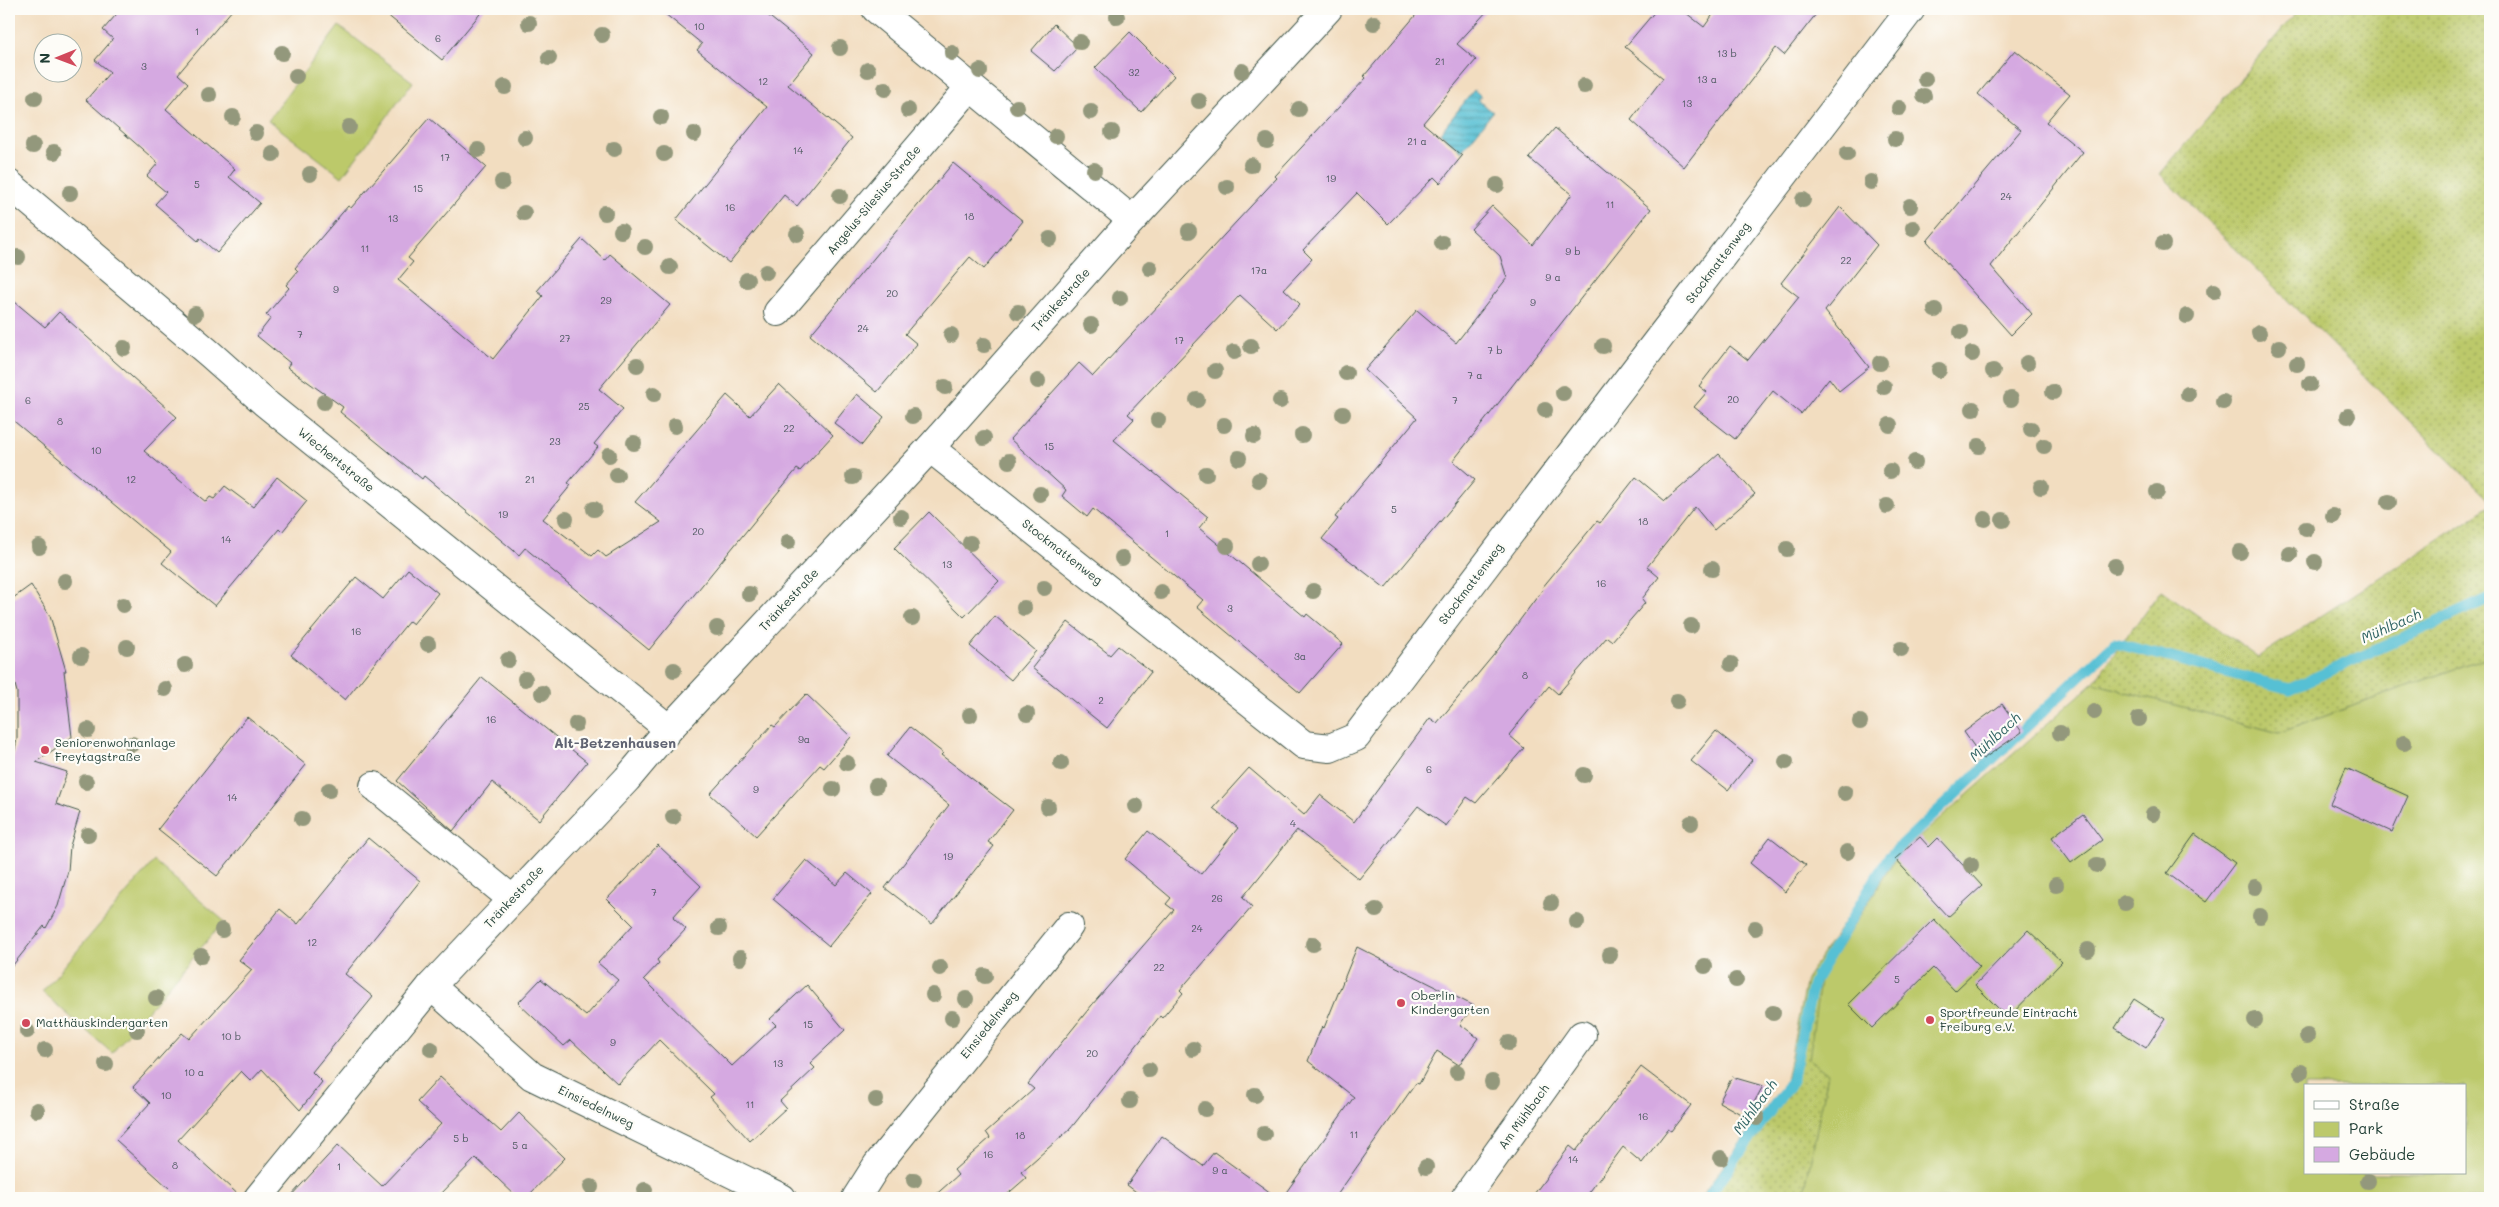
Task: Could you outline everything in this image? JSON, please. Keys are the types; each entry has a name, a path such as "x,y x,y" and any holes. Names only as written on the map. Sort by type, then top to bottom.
{"street":[{"path":"876,9 1132,220"},
{"name":"Tränkestraße","path":"258,1198 430,986 627,779 669,729 930,448 1132,220 1328,9"},
{"name":"Stockmattenweg","path":"930,448 1304,745 1330,748 1356,737 1550,478 1674,321 1911,9"},
{"name":"Angelus-Silesius-Straße","path":"778,312 970,87"},
{"name":"Wiechertstraße","path":"9,184 264,402 669,729"},
{"path":"374,786 512,899"},
{"name":"Einsiedelnweg","path":"856,1198 877,1165 1069,926"},
{"name":"Einsiedelnweg","path":"430,986 532,1076 782,1198"},
{"name":"Am Mühlbach","path":"1465,1198 1582,1035"}],"green space":[{"path":"2299,9 2490,9 2490,501 2160,174"},
{"path":"339,26 413,82 342,177 268,120"},
{"path":"2490,506 2490,656 2279,733 2093,683 2161,590 2258,657"},
{"path":"2490,656 2490,1191 2484,1198 1803,1198 1828,1074 1809,1059 1820,980 1895,859 2093,683 2279,733"},
{"path":"1888,855 1895,859 1820,980 1828,1074 1803,1198 1700,1198 1786,1081 1806,979"},
{"path":"154,861 224,921 112,1053 42,992"}],"water":[{"path":"1474,90 1481,96 1478,100 1493,112 1462,151 1440,133"}],"building":[{"path":"121,9 233,9 178,74 188,83 166,109 235,169 229,177 260,203 217,253 200,238 198,241 155,204 166,192 147,176 158,163 86,100 110,72 95,60 113,39 103,30"},
{"path":"380,9 484,9 442,60"},
{"path":"659,9 760,9 814,53 788,85 852,138 797,206 784,195 729,263 676,220 767,107 697,50 702,44"},
{"path":"1421,9 1489,9 1457,44 1476,60 1423,123 1462,156 1440,183 1434,177 1388,224 1357,193 1303,250 1312,259 1284,289 1300,304 1277,329 1240,295 1128,414 1134,419 1114,440 1208,517 1199,528 1305,617 1307,614 1343,644 1300,693 1197,607 1203,600 1093,509 1087,517 1062,496 1066,490 1010,439 1079,363 1093,376 1277,178 1275,176 1366,78 1364,76"},
{"path":"1657,9 1681,9 1704,27 1717,9 1820,9 1784,55 1776,48 1684,167 1631,120 1663,78 1625,47"},
{"path":"1054,24 1078,47 1055,71 1031,51"},
{"path":"1130,32 1174,76 1141,112 1095,68"},
{"path":"2015,50 2070,94 2046,122 2083,152 1991,266 2032,314 2011,335 1927,241 2021,130 1978,94"},
{"path":"429,118 486,167 408,258 413,262 398,280 493,359 543,296 537,291 582,239 605,260 610,254 670,305 599,389 623,409 594,444 598,447 568,483 571,485 543,519 592,556 598,550 606,557 661,522 635,502 727,395 750,416 779,384 833,435 800,471 797,469 649,650 525,548 519,555 424,476 422,479 340,412 343,407 287,367 290,363 257,336 271,318 266,315 289,288 286,285 298,271 295,268 348,206 351,208"},
{"path":"1555,128 1651,209 1453,461 1475,480 1385,588 1322,539 1338,519 1335,517 1417,418 1365,370 1417,310 1456,343 1507,278 1500,256 1471,229 1492,206 1533,245 1572,194 1529,158"},
{"path":"953,163 1023,221 984,269 970,257 905,334 917,344 877,392 810,335"},
{"path":"1840,207 1877,245 1825,311 1869,367 1839,391 1829,378 1801,414 1773,391 1735,439 1694,407 1707,392 1699,386 1730,346 1748,360 1799,297 1781,283"},
{"path":"9,297 45,327 59,312 177,417 144,451 206,502 210,497 214,499 225,486 253,507 277,477 307,501 282,532 279,529 215,606 162,563 171,552 9,417"},
{"path":"857,394 884,417 862,445 834,423"},
{"path":"1719,454 1755,494 1714,530 1695,507 1647,567 1659,577 1642,599 1645,603 1612,641 1607,637 1558,694 1549,686 1509,735 1524,748 1476,803 1467,797 1446,826 1418,806 1359,879 1297,830 1243,897 1252,907 1180,990 1183,993 1162,1018 1160,1016 1071,1128 1021,1172 1026,1178 1003,1198 932,1198 958,1175 954,1170 990,1138 986,1132 1034,1089 1028,1084 1092,1005 1174,910 1166,904 1171,898 1125,859 1148,831 1201,874 1238,828 1213,808 1249,768 1304,815 1320,795 1354,822 1430,718 1437,723 1497,651 1542,588 1597,521 1600,523 1636,477 1665,501"},
{"path":"929,512 999,581 964,617 894,548"},
{"path":"408,569 438,593 413,624 409,621 345,700 291,655 356,577 383,599"},
{"name":"Seniorenwohnanlage Freytagstraße","path":"31,585 50,616 66,671 64,671 72,737 36,762 67,772 56,804 80,812 70,846 68,871 58,906 46,928 44,926 9,970 9,779 17,739 17,692 9,664 9,601"},
{"path":"995,616 1036,651 1011,680 970,646"},
{"path":"1068,622 1110,655 1118,646 1151,672 1107,728 1032,668"},
{"path":"482,677 587,762 539,820 492,782 453,831 397,781"},
{"path":"806,694 851,737 824,768 820,765 756,836 710,794 772,725 775,727"},
{"path":"2002,704 2022,732 1983,759 1964,732"},
{"path":"247,717 306,765 217,876 158,829"},
{"path":"910,727 943,753 941,755 1013,810 988,842 994,846 932,924 885,888 949,805 887,756"},
{"path":"1716,731 1752,760 1728,790 1691,761"},
{"path":"2346,768 2408,796 2392,832 2330,804"},
{"path":"2083,814 2102,840 2071,863 2052,837"},
{"path":"2195,834 2235,863 2206,902 2167,873"},
{"path":"1770,837 1806,865 1785,892 1750,863"},
{"path":"1920,837 1929,847 1938,838 1982,886 1948,917 1895,859"},
{"path":"368,838 420,881 345,974 373,997 312,1072 322,1082 300,1110 262,1069 251,1081 241,1071 178,1140 242,1198 180,1198 116,1140 150,1103 133,1087 182,1033 189,1039 252,970 239,960 280,909 298,924"},
{"path":"658,845 701,886 673,917 686,929 657,960 659,963 644,979 732,1066 776,1025 770,1019 807,985 845,1030 810,1063 815,1068 780,1101 786,1108 750,1141 710,1097 714,1094 659,1040 618,1084 571,1040 564,1046 518,1003 541,979 586,1016 618,980 598,963 633,925 607,899"},
{"path":"806,860 836,885 847,873 872,894 829,946 773,899"},
{"path":"1934,919 1980,967 1955,991 1933,968 1872,1028 1848,1004"},
{"path":"2028,930 2062,962 2008,1018 1975,985"},
{"path":"1357,947 1474,1006 1460,1024 1478,1038 1459,1065 1437,1051 1419,1084 1416,1083 1335,1198 1282,1198 1354,1097 1308,1061 1322,1026 1324,1028"},
{"path":"2134,999 2165,1019 2146,1048 2115,1028"},
{"path":"1641,1067 1691,1105 1671,1131 1668,1129 1642,1163 1623,1147 1585,1198 1531,1198 1570,1146 1576,1151"},
{"path":"440,1077 501,1132 519,1113 565,1158 526,1198 518,1198 476,1158 437,1198 289,1198 338,1145 382,1186 441,1124 417,1102"},
{"path":"1732,1077 1763,1086 1746,1117 1719,1102"},
{"path":"1162,1136 1203,1166 1214,1152 1278,1198 1144,1198 1127,1185"}],"waterway":[{"name":"Mühlbach","path":"1707,1198 1792,1081 1813,983 1888,858 2115,643 2290,689 2490,598"}],"place":[{"name":"Seniorenwohnanlage Freytagstraße","path":"45,750"},
{"name":"Oberlin Kindergarten","path":"1401,1003"},
{"name":"Sportfreunde Eintracht Freiburg e.V.","path":"1930,1020"},
{"name":"Matthäuskindergarten","path":"26,1023"}],"district":[{"name":"Alt-Betzenhausen","path":"615,743"}]}
